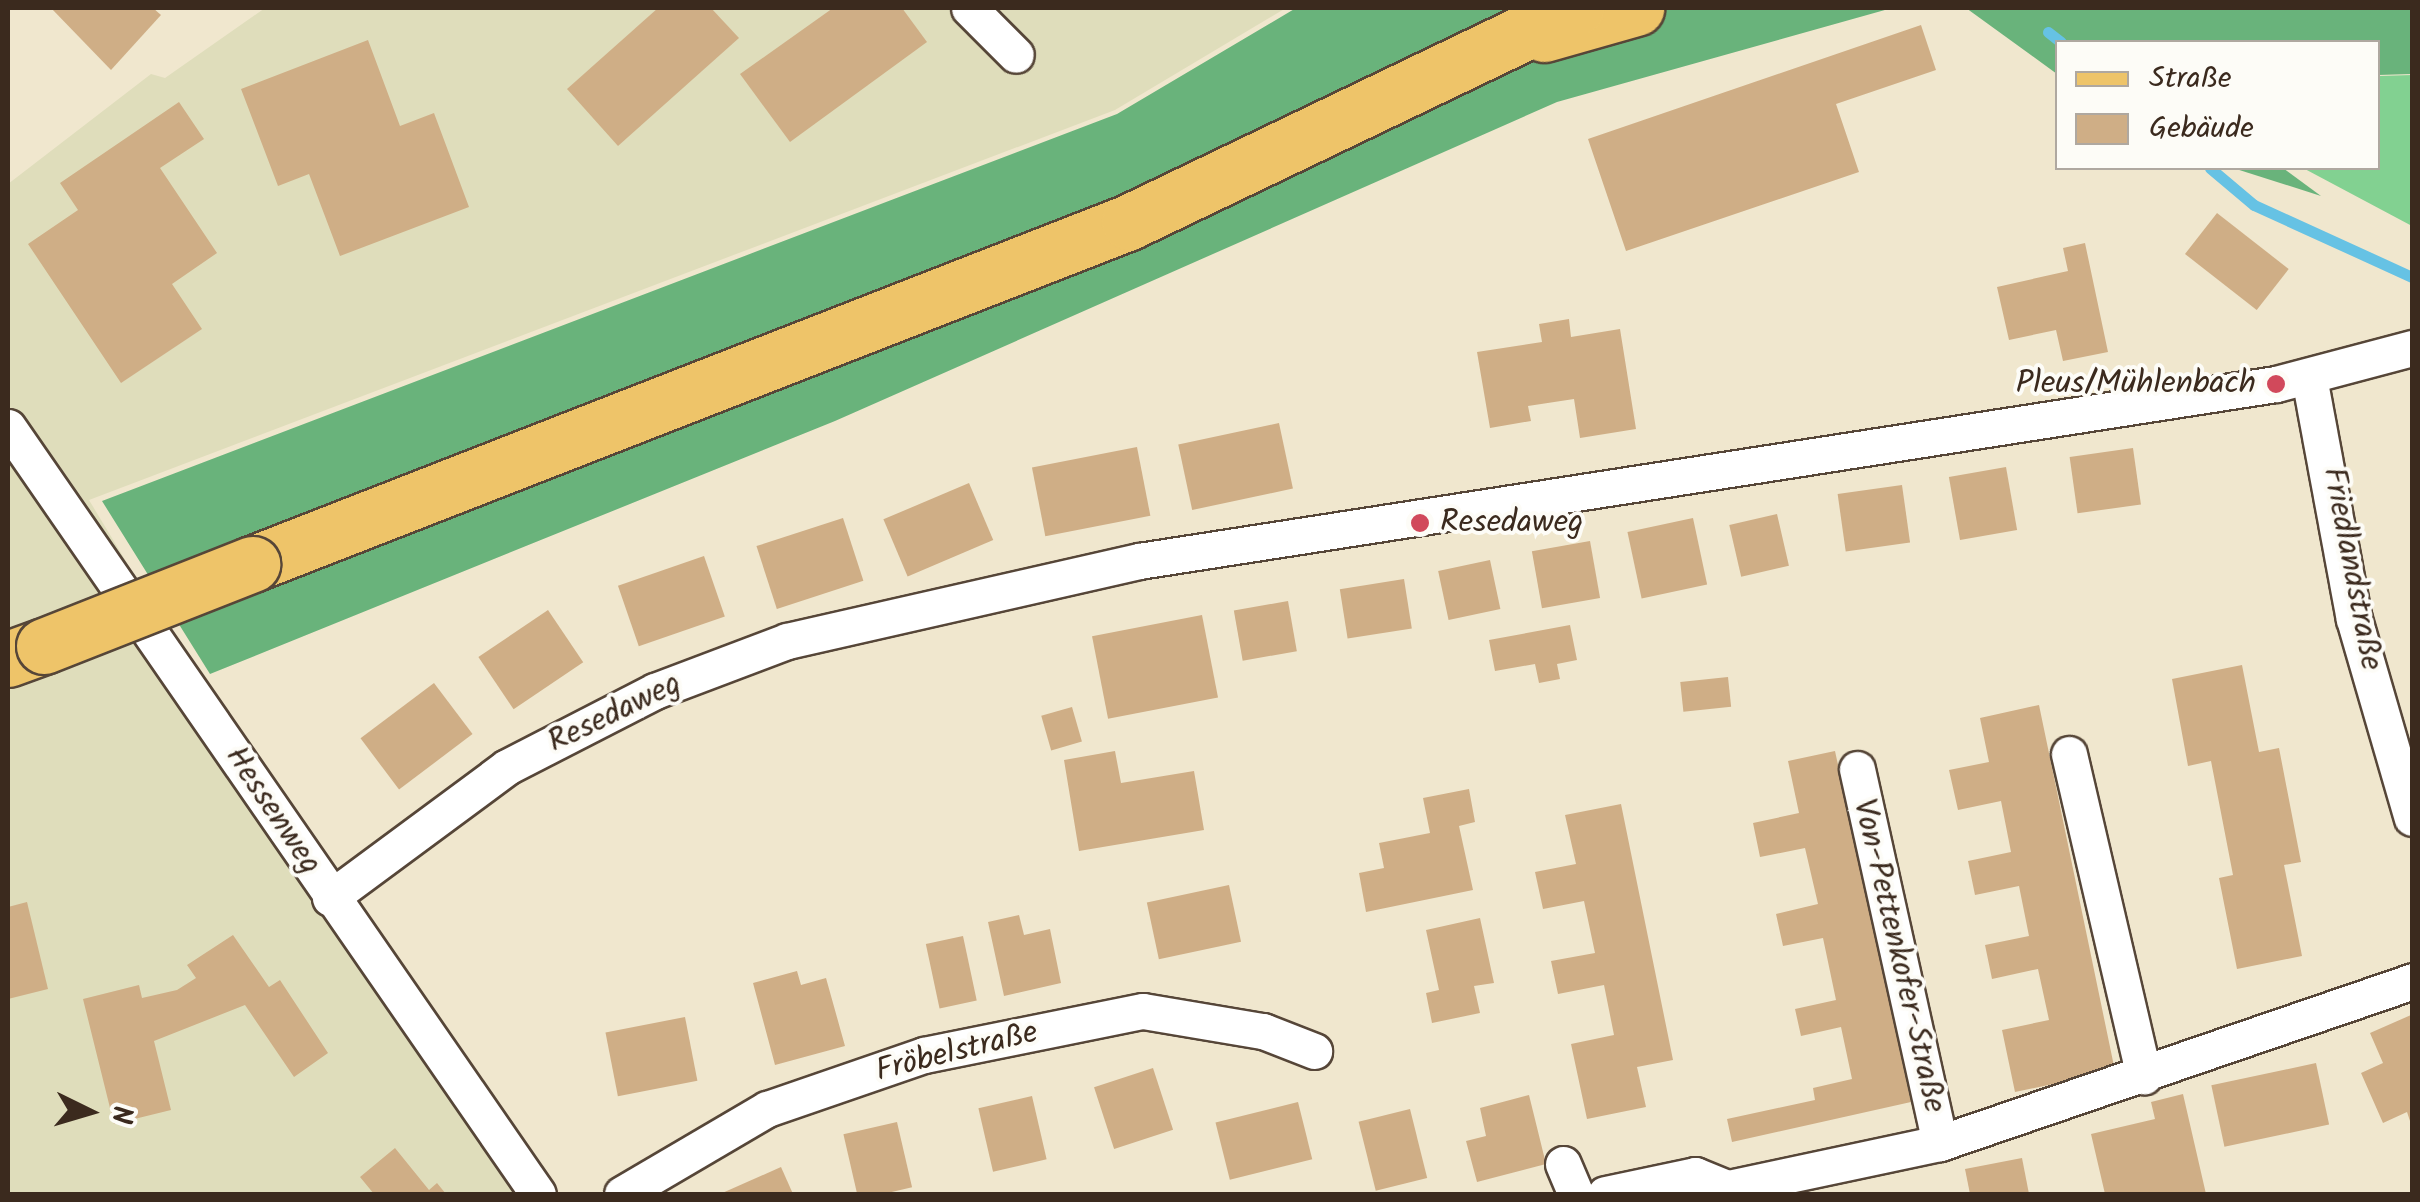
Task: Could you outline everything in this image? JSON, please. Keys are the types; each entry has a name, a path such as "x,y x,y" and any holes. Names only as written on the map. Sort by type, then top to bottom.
{"main road":[{"path":"26,652 1129,222 1576,8"},
{"path":"1502,46 1636,8"}],"street":[{"path":"968,8 1016,55"},
{"name":"Resedaweg","path":"330,898 507,767 655,690 787,641 1138,560 2308,377 2412,348"},
{"name":"Friedlandstraße","path":"2308,377 2354,620 2412,818"},
{"name":"Hessenweg","path":"8,426 330,898 538,1194"},
{"path":"2069,754 2144,1076"},
{"name":"Von-Pettenkofer-Straße","path":"1857,770 1940,1143"},
{"name":"Von-Pettenkofer-Straße","path":"1605,1194 1695,1175 1728,1188 1940,1143 2412,981"},
{"name":"Fröbelstraße","path":"622,1194 767,1109 924,1056 1143,1011 1263,1031 1314,1051"}],"shaded area":[{"path":"265,8 1286,8 1115,110 89,500 203,689 551,1194 8,1194 8,184 151,74 165,78"}],"green space":[{"path":"1296,8 1892,8 1557,102 835,421 210,674 102,501 1117,114"},
{"path":"1966,8 2412,8 2412,74 2380,75 2380,40 2055,40 2055,73"},
{"path":"2412,75 2412,226 2307,170 2380,170 2380,76"},
{"path":"2239,170 2286,170 2321,196"}],"building":[{"path":"51,8 153,8 161,15 111,70"},
{"path":"658,8 711,8 739,38 618,146 567,89"},
{"path":"833,8 902,8 927,42 790,142 740,74"},
{"path":"1921,25 1936,70 1836,104 1859,172 1626,251 1588,139"},
{"path":"368,40 400,126 434,113 469,207 340,256 309,174 278,186 241,89"},
{"path":"179,102 204,139 160,168 217,253 172,284 202,329 121,383 28,244 78,210 60,183"},
{"path":"2217,213 2289,269 2257,310 2185,254"},
{"path":"2085,243 2108,352 2063,361 2056,330 2009,340 1997,287 2068,271 2063,248"},
{"path":"1569,319 1571,337 1620,329 1636,429 1580,438 1574,399 1528,406 1531,421 1490,428 1477,352 1542,342 1539,324"},
{"path":"1279,423 1293,489 1192,510 1178,444"},
{"path":"1137,447 1150,516 1045,536 1032,467"},
{"path":"2133,448 2141,504 2078,513 2070,457"},
{"path":"2006,467 2017,530 1960,540 1949,477"},
{"path":"969,483 993,540 908,576 883,519"},
{"path":"1902,485 1910,542 1846,551 1838,494"},
{"path":"1777,514 1789,566 1741,577 1729,525"},
{"path":"843,518 863,581 777,609 756,546"},
{"path":"1693,518 1707,585 1642,598 1627,532"},
{"path":"1590,541 1600,598 1542,608 1532,551"},
{"path":"704,556 725,617 639,646 618,586"},
{"path":"1490,560 1500,609 1449,620 1438,571"},
{"path":"1404,579 1412,628 1348,639 1340,589"},
{"path":"1288,601 1297,651 1243,661 1234,611"},
{"path":"548,610 583,662 514,709 478,657"},
{"path":"1202,615 1218,697 1108,719 1092,636"},
{"path":"1570,625 1577,660 1557,664 1560,679 1539,683 1535,664 1495,671 1489,640"},
{"path":"2242,665 2259,752 2279,748 2301,862 2284,865 2302,956 2237,969 2219,878 2233,875 2211,761 2188,766 2172,679"},
{"path":"1728,677 1731,707 1683,712 1680,682"},
{"path":"434,683 473,734 399,789 361,738"},
{"path":"2039,705 2115,1071 2015,1092 2002,1030 2049,1020 2038,969 1992,979 1985,945 2029,936 2019,886 1975,895 1968,861 2011,852 2001,801 1958,810 1949,770 1989,762 1980,718"},
{"path":"1072,707 1082,742 1051,750 1041,716"},
{"path":"1115,751 1121,783 1194,771 1204,830 1079,851 1064,760"},
{"path":"1835,751 1911,1102 1732,1142 1727,1119 1815,1100 1813,1088 1852,1079 1841,1027 1801,1036 1795,1009 1836,1000 1823,938 1783,946 1776,914 1818,904 1805,848 1760,857 1753,823 1799,813 1788,761"},
{"path":"1469,789 1475,822 1459,826 1473,890 1366,912 1359,873 1384,868 1379,843 1430,833 1423,798"},
{"path":"1621,804 1673,1060 1637,1067 1646,1107 1587,1119 1571,1044 1614,1035 1604,985 1558,994 1551,961 1595,953 1584,901 1543,909 1535,872 1576,864 1565,815"},
{"path":"1229,885 1241,942 1159,959 1147,902"},
{"path":"27,902 48,989 8,999 8,907"},
{"path":"1019,915 1024,935 1050,929 1061,983 1004,996 988,922"},
{"path":"1480,918 1494,983 1474,986 1480,1013 1432,1023 1426,993 1439,990 1426,930"},
{"path":"233,935 269,987 280,980 328,1053 294,1077 245,1005 154,1041 171,1110 114,1124 83,999 139,985 142,998 177,990 196,978 187,965"},
{"path":"963,936 977,1001 940,1008 926,944"},
{"path":"797,971 801,985 826,978 845,1046 775,1065 753,983"},
{"path":"2411,1015 2412,1127 2407,1112 2383,1123 2361,1073 2383,1063 2370,1033"},
{"path":"685,1017 697,1081 618,1096 605,1032"},
{"path":"2316,1063 2329,1125 2224,1147 2211,1085"},
{"path":"1153,1068 1173,1130 1114,1149 1094,1087"},
{"path":"2183,1094 2206,1194 2105,1194 2091,1134 2155,1119 2151,1102"},
{"path":"1529,1095 1546,1164 1477,1182 1466,1141 1486,1136 1480,1108"},
{"path":"1032,1096 1047,1159 993,1172 978,1108"},
{"path":"1298,1102 1312,1159 1230,1180 1216,1123"},
{"path":"1410,1109 1427,1178 1376,1191 1359,1122"},
{"path":"897,1122 912,1187 883,1194 857,1194 843,1134"},
{"path":"395,1148 429,1190 437,1183 446,1194 374,1194 360,1177"},
{"path":"2022,1158 2029,1194 1970,1194 1965,1169"},
{"path":"781,1167 793,1194 720,1194"}],"waterway":[{"path":"2048,32 2058,40"},
{"path":"2212,170 2254,205 2412,277"}],"place":[{"name":"Pleus/Mühlenbach","path":"2276,384"},
{"name":"Resedaweg","path":"1420,523"}]}
